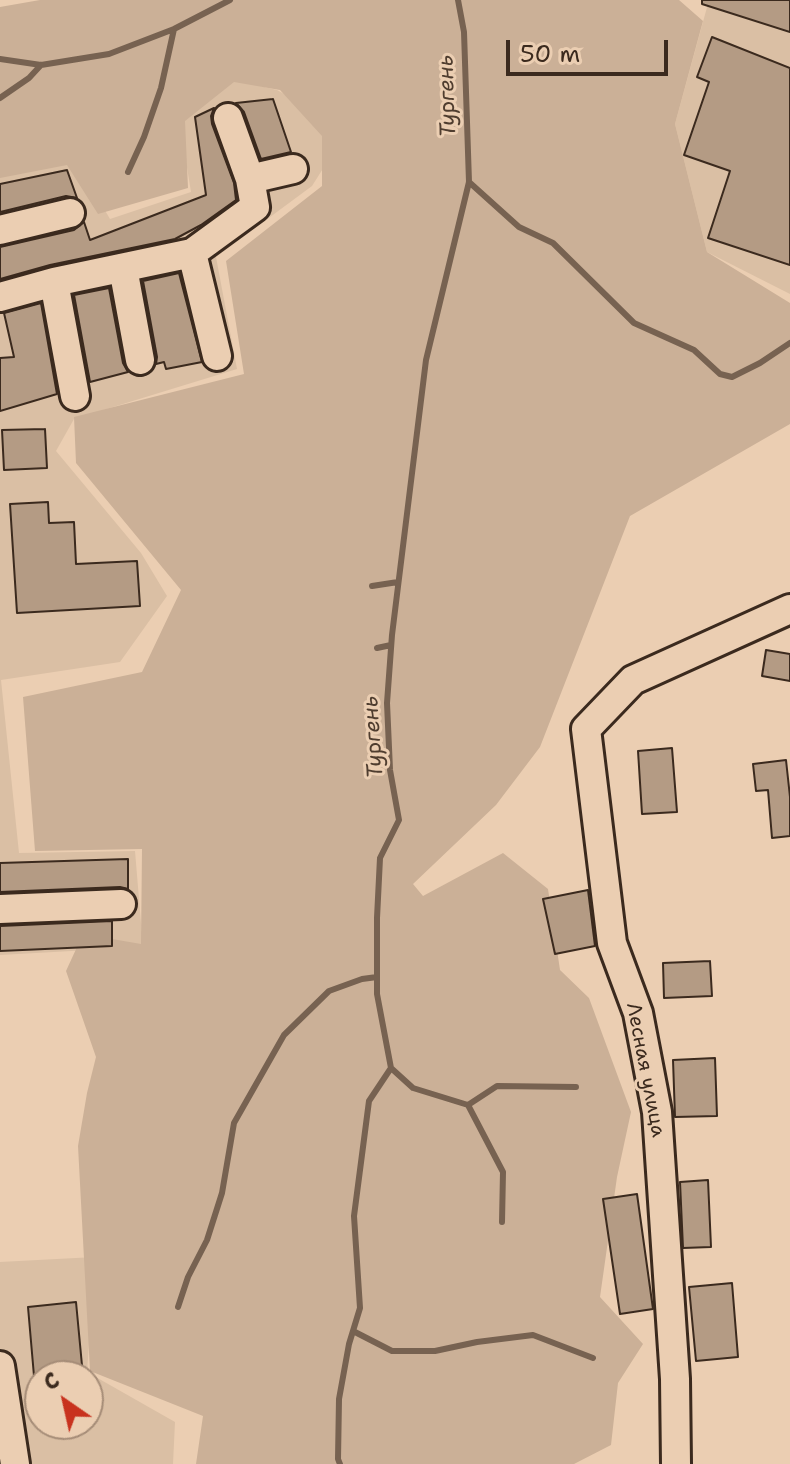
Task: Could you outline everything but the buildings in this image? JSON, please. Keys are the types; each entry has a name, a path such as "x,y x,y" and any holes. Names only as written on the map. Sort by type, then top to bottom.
{"street":[{"path":"0,297 54,282 192,253 255,207 250,179 228,118"},
{"path":"250,179 293,169"},
{"path":"0,230 70,213"},
{"path":"192,253 217,356"},
{"path":"123,268 140,360"},
{"path":"54,282 75,396"},
{"name":"Лесная улица","path":"676,1464 675,1379 657,1112 638,1013 612,943 586,729 633,680 790,609"},
{"path":"0,909 121,904"},
{"path":"0,1366 15,1464"}],"shaded area":[{"path":"40,0 679,0 703,21 675,124 707,252 790,303 790,424 630,516 540,747 496,805 413,884 423,896 503,853 548,889 560,970 589,998 631,1112 617,1177 600,1297 643,1344 618,1383 611,1445 574,1464 196,1464 203,1416 104,1377 104,1360 89,1360 78,1146 96,1057 66,971 83,934 141,944 142,849 35,851 23,697 142,672 181,590 76,463 74,417 244,374 226,261 322,186 322,136 280,90 234,82 185,121 188,188 98,214 67,165 0,178 0,7"},
{"path":"709,0 790,0 790,294 707,252 675,124"},
{"path":"231,79 277,90 348,129 312,186 216,257 237,369 74,419 56,451 141,553 167,596 120,662 1,680 19,853 135,851 143,947 0,955 0,175 75,159 110,219 191,192 179,118"},
{"path":"95,1257 88,1360 24,1360 24,1440 104,1440 104,1382 175,1422 173,1464 0,1464 0,1262"}],"waterway":[{"path":"0,59 41,65 109,54 174,29 230,0"},
{"name":"Тургень","path":"340,1464 339,1399 349,1344 360,1308 354,1216 369,1101 391,1068 377,994 377,918 380,858 399,820 390,770 387,703 392,635 426,360 469,182 464,32 458,0"},
{"path":"128,172 161,88 174,29"},
{"path":"0,98 29,78 41,65"},
{"path":"469,182 519,227 553,243 634,323 694,350 720,374 732,377 790,343"},
{"path":"372,586 398,582"},
{"path":"377,648 391,645"},
{"path":"178,1307 188,1277 207,1240 222,1193 234,1123 284,1035 329,991 377,977"},
{"path":"391,1068 413,1088 468,1105 503,1172 502,1222"},
{"path":"468,1105 497,1086 576,1087"},
{"path":"353,1331 392,1351 435,1351 533,1335 593,1358"}]}
